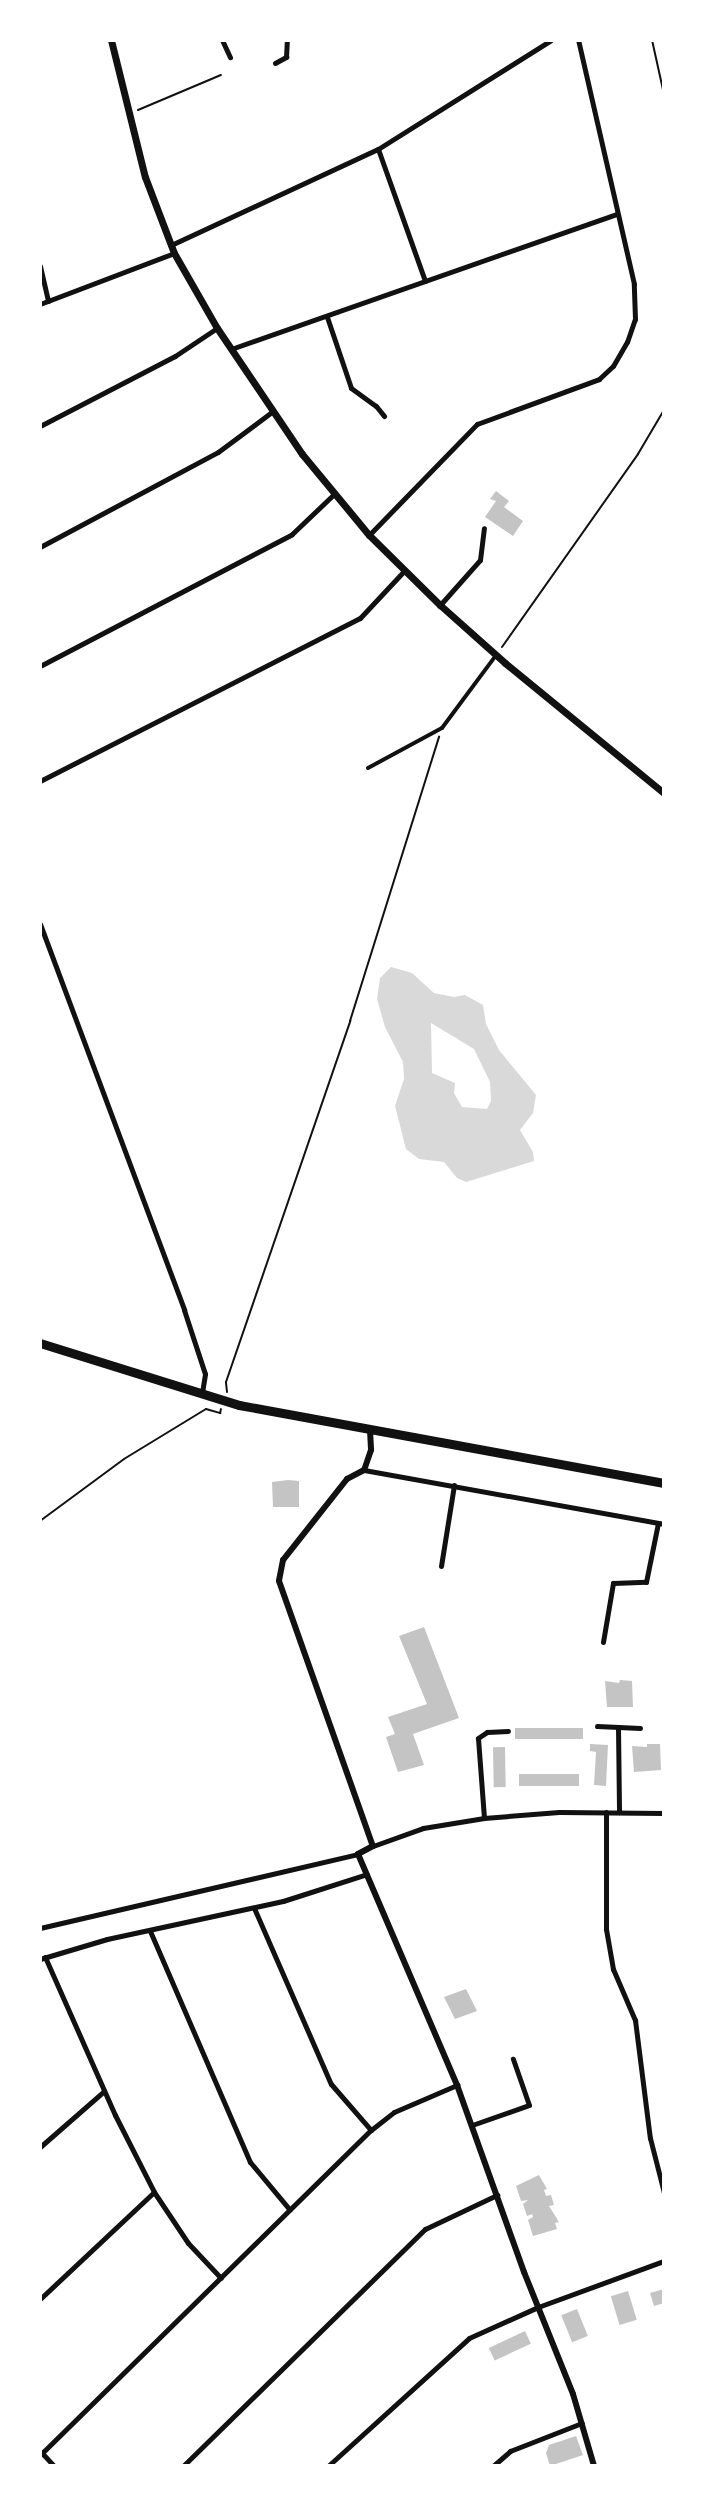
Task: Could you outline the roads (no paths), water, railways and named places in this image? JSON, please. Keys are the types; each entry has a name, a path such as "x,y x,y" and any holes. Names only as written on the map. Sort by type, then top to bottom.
{"highway":[{"path":"40,1343 239,1405 664,1483"}],"main road":[{"path":"111,40 150,191 172,249 217,328 273,411 334,494 404,571 505,663 664,793"}],"street":[{"path":"222,40 230,57"},
{"path":"275,63 286,57 287,40"},
{"path":"40,304 172,249 378,149 551,40"},
{"path":"369,535 477,424 583,388 613,366 631,330 636,302 578,40"},
{"path":"378,149 425,281"},
{"path":"231,349 617,214"},
{"path":"40,266 48,301"},
{"path":"327,317 351,388 376,406 384,416"},
{"path":"40,426 175,356 217,328"},
{"path":"40,547 218,452 273,411"},
{"path":"41,663 292,534 334,494"},
{"path":"440,605 480,560 484,528"},
{"path":"40,781 360,618 404,571"},
{"path":"368,768 442,728 494,658"},
{"path":"40,924 184,1310 205,1374 202,1394"},
{"path":"364,1470 371,1450 370,1430"},
{"path":"373,1846 279,1581 279,1570 347,1479 364,1470 661,1523 646,1582 613,1583 603,1642"},
{"path":"441,1566 454,1485"},
{"path":"597,1726 640,1728"},
{"path":"618,1727 619,1812"},
{"path":"484,1818 478,1738 487,1732 508,1731"},
{"path":"606,1812 606,1929 613,1969 637,2030 650,2138 664,2193"},
{"path":"40,1928 358,1854 423,1828 484,1818 606,1812 664,1813"},
{"path":"358,1854 457,2085 582,2423 594,2466"},
{"path":"221,2278 188,2243 154,2192 43,1958 100,1941 254,1908 367,1874"},
{"path":"254,1908 331,2084 371,2130"},
{"path":"150,1931 250,2162 290,2210"},
{"path":"472,2125 529,2105 513,2059"},
{"path":"54,2466 41,2453 371,2130 394,2112 457,2085"},
{"path":"40,2147 104,2091"},
{"path":"40,2299 154,2192"},
{"path":"183,2466 425,2229 497,2195"},
{"path":"328,2466 460,2344 538,2307 664,2261"},
{"path":"493,2466 510,2451 582,2423"}]}
